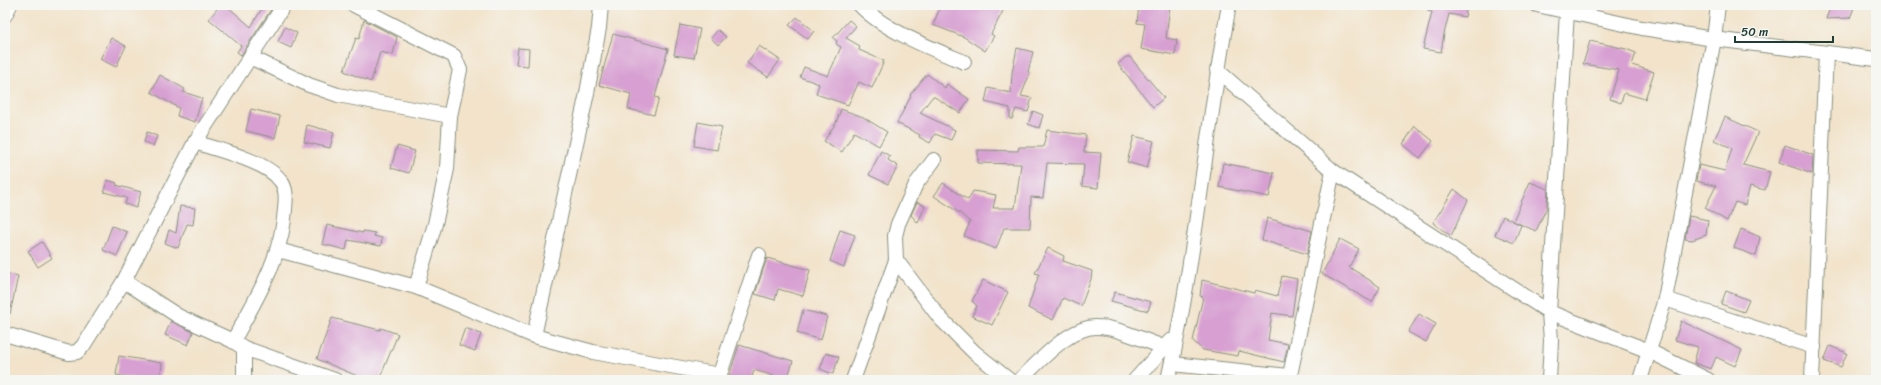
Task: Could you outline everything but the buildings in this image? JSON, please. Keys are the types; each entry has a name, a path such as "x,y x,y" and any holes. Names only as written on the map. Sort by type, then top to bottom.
{"street":[{"path":"5,15 10,5"},
{"path":"5,334 69,353 77,352 83,346 124,281 195,142 284,5"},
{"path":"354,5 454,56 460,70 450,116 447,169 435,224 416,287"},
{"path":"534,336 587,93 599,28 601,5"},
{"path":"860,5 878,20 936,51 964,62"},
{"path":"1168,380 1179,330 1228,5"},
{"path":"1537,5 1642,28 1714,39 1876,59"},
{"path":"1640,380 1665,299 1714,39 1718,5"},
{"path":"1550,380 1551,341 1549,312 1567,12"},
{"path":"1812,380 1826,53"},
{"path":"250,57 309,85 338,95 450,116"},
{"path":"1217,70 1333,171 1549,312 1649,351 1708,380"},
{"path":"195,142 265,167 281,180 286,194 285,220 278,250 239,344 244,380"},
{"path":"853,380 896,260 895,236 898,224 916,184 934,160"},
{"path":"1172,364 1289,378 1333,171"},
{"path":"278,250 416,287 534,336 593,352 719,377 758,255"},
{"path":"896,260 940,318 974,352 1009,380"},
{"path":"124,281 178,316 239,344 335,380"},
{"path":"1665,299 1814,347"},
{"path":"1020,380 1063,341 1086,328 1097,327 1111,329 1164,347"},
{"path":"1136,380 1179,330"}]}
